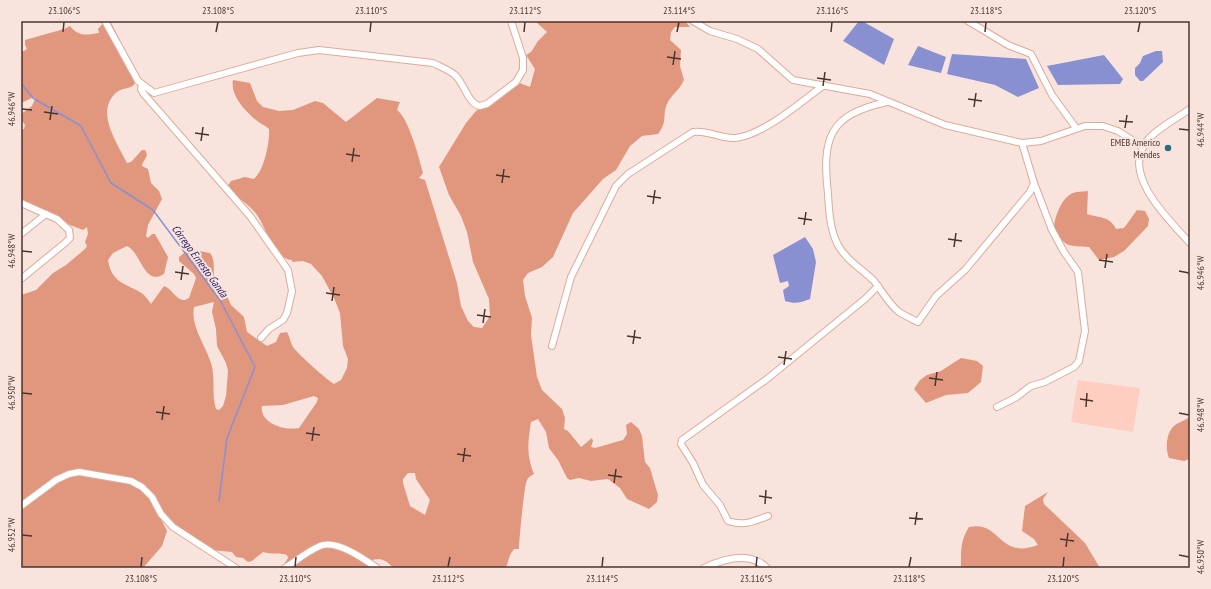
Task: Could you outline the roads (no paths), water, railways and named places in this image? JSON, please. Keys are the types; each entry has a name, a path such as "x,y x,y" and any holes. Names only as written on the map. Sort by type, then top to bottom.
{"street":[{"path":"105,21 142,85 154,93 298,53 319,50 433,63 456,76 473,102 480,106 487,104 516,82 523,70 523,58 511,21"},
{"path":"693,21 710,31 737,39 758,49 793,80 870,94 945,125 1022,143 1041,141 1056,137 1076,128 1093,125 1111,127 1143,147"},
{"path":"968,21 1008,45 1031,54 1052,95 1076,128"},
{"path":"142,85 141,89 143,93 250,216 288,270 292,291 287,313 283,320 269,329 261,338"},
{"path":"552,346 563,311 571,277 616,186 628,174 693,132 705,131 732,138 752,134 765,127 824,85"},
{"path":"887,102 866,107 850,115 835,128 828,142 826,178 829,208 834,234 838,245 848,258 878,286 899,312 918,322 936,296 953,282 985,248 1030,192 1034,183"},
{"path":"1190,109 1156,131 1143,147 1140,155 1140,167 1147,190 1169,222 1190,243"},
{"path":"998,407 1015,398 1031,386 1050,380 1074,367 1079,361 1085,331 1078,272 1058,242 1034,183 1022,143"},
{"path":"21,203 46,214 66,226 69,230 70,238 21,279"},
{"path":"21,234 46,214"},
{"path":"768,516 750,523 742,524 728,521 720,506 703,485 681,444 682,440 767,379 865,299 878,286"},
{"path":"21,506 56,480 69,474 80,472 131,481 142,487 147,492 161,514 173,527 236,568"},
{"path":"285,568 320,546 330,544 363,558 377,568"},
{"path":"704,568 730,559 752,558 767,568"}],"water":[{"path":"859,21 862,21 894,39 884,65 843,41"},
{"path":"918,46 946,57 941,73 908,65"},
{"path":"1156,51 1162,51 1163,62 1143,81 1140,81 1135,75 1135,68 1140,63 1143,56"},
{"path":"952,54 1026,59 1039,88 1018,97 995,85 947,74"},
{"path":"1104,55 1123,79 1120,84 1058,85 1047,66"},
{"path":"805,237 813,249 816,262 810,299 798,303 792,303 785,301 783,290 789,286 788,281 780,283 773,255"}],"waterway":[{"name":"Córrego Ernesto Ganda","path":"21,83 33,98 81,126 111,183 153,210 220,300 255,367 227,438 219,501"}],"place":[{"name":"EMEB Americo Mendes","path":"1168,148"}]}
